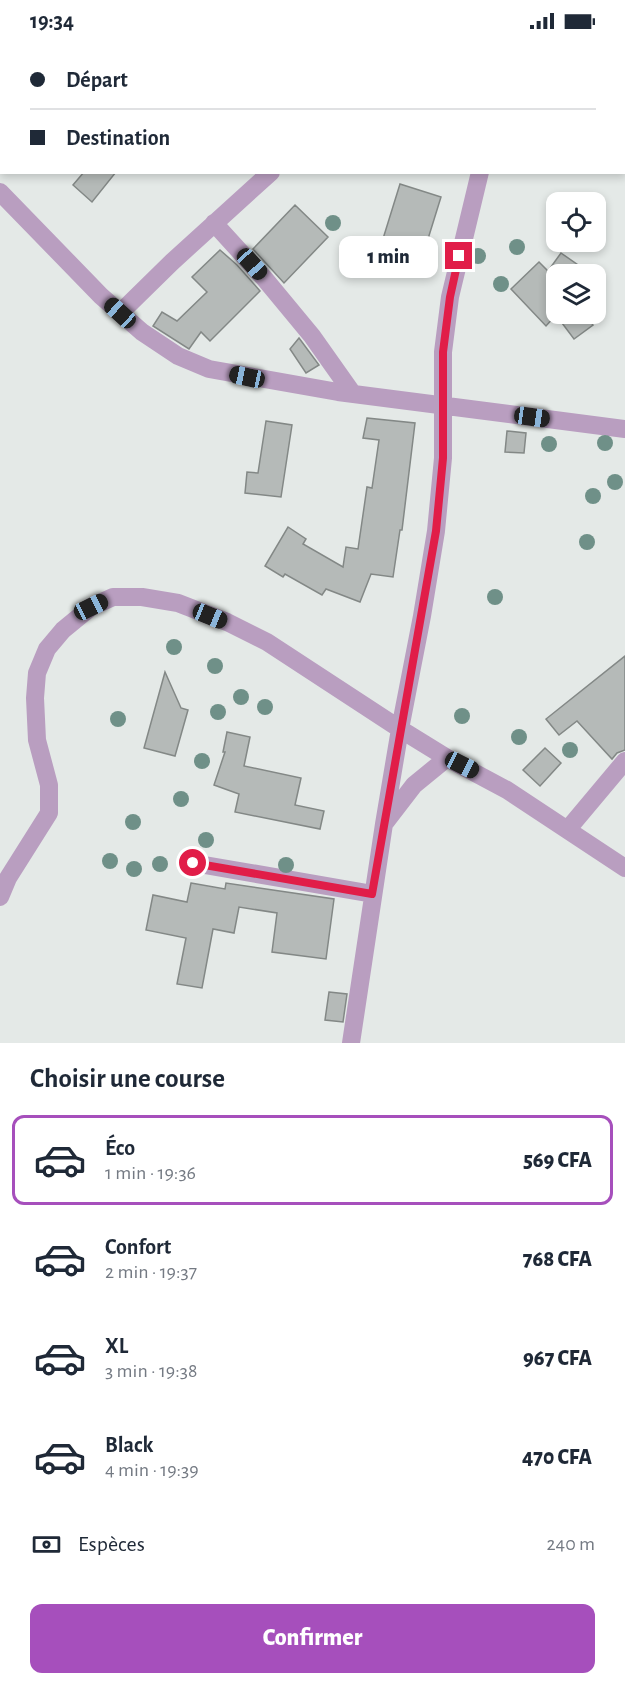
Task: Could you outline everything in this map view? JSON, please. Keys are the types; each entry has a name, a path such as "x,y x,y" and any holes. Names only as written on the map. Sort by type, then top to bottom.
{"street":[{"path":"120,313 269,174"},
{"path":"351,1043 372,894 436,531 443,458 443,352 450,297 480,174"},
{"path":"0,192 120,313 142,332 178,356 209,369 353,394 625,429"},
{"path":"214,223 312,336 353,394"},
{"path":"0,897 8,878 49,813 49,785 37,740 35,698 37,673 47,650 63,630 91,607 112,597 142,597 178,603 226,622 267,642 447,758 507,790 625,868"},
{"path":"384,824 414,786 447,758"},
{"path":"568,829 625,761"},
{"path":"193,863 372,894"}],"building":[{"path":"82,174 114,174 92,202 73,185"},
{"path":"400,184 441,197 423,255 382,242"},
{"path":"295,205 328,237 284,283 253,249"},
{"path":"220,250 260,291 210,341 201,332 189,349 153,326 162,312 177,321 207,292 192,277"},
{"path":"561,253 577,264 553,264"},
{"path":"539,262 546,269 546,324 548,324 546,326 511,289"},
{"path":"563,324 592,324 593,325 574,339"},
{"path":"299,338 319,365 306,373 290,349"},
{"path":"367,418 415,423 402,530 400,530 393,577 371,574 360,602 326,589 322,595 285,574 283,577 265,566 288,527 306,539 303,544 343,567 346,547 358,549 367,487 372,488 379,440 363,438"},
{"path":"266,421 292,425 281,497 245,493 247,472 258,473"},
{"path":"507,431 526,433 524,453 505,452"},
{"path":"625,656 625,750 617,753 612,759 577,721 559,735 546,719"},
{"path":"165,672 181,708 188,710 175,756 144,748"},
{"path":"227,732 250,737 244,766 301,778 295,805 324,811 320,829 235,812 239,794 214,785 225,752 223,752"},
{"path":"545,748 561,763 540,786 523,770"},
{"path":"191,883 225,889 226,883 334,899 326,959 272,952 277,913 239,907 234,933 213,929 202,988 177,984 186,938 146,930 153,895 187,902"},
{"path":"329,992 347,994 343,1022 325,1020"}],"route":[{"path":"193,863 372,894 436,531 443,458 443,352 450,297 459,256"}]}
